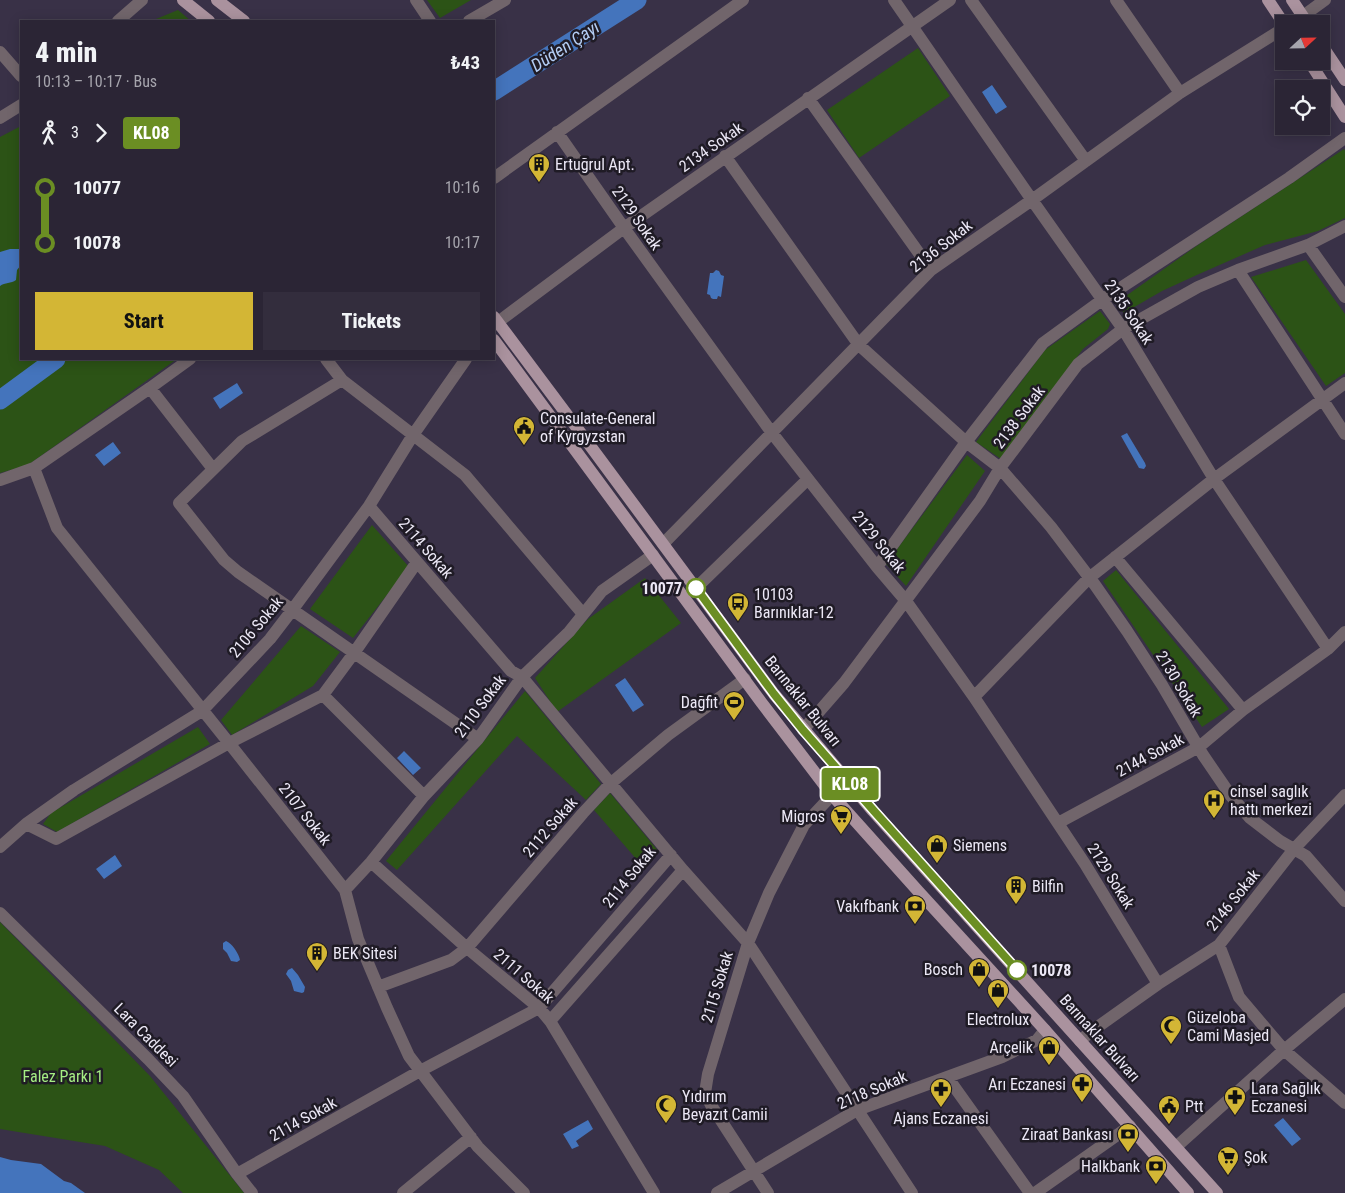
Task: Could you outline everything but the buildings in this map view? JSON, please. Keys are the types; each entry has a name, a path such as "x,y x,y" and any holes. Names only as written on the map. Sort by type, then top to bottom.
{"main road":[{"path":"183,0 208,20"},
{"path":"217,0 243,20"},
{"path":"1268,0 1278,15"},
{"path":"1292,0 1302,15"},
{"path":"1330,58 1345,80"},
{"path":"1315,70 1345,117"},
{"name":"Barınaklar Bulvarı","path":"495,321 774,694 803,730 1217,1193"},
{"name":"Barınaklar Bulvarı","path":"495,341 832,795 918,892 1046,1030 1188,1193"}],"street":[{"path":"119,20 142,0"},
{"path":"416,0 429,20"},
{"path":"471,20 505,0"},
{"path":"495,177 743,0"},
{"name":"2135 Sokak","path":"894,0 1123,329 1214,479 1328,649"},
{"name":"2134 Sokak","path":"495,321 725,156 950,0"},
{"path":"971,0 1086,161"},
{"path":"1116,0 1180,93"},
{"path":"1311,15 1325,0"},
{"name":"2136 Sokak","path":"663,544 931,270 1180,93 1275,34"},
{"path":"0,52 20,75"},
{"path":"808,98 931,270"},
{"path":"0,118 20,106"},
{"name":"2129 Sokak","path":"557,132 772,433 807,480 906,601 974,697 1085,864 1158,984"},
{"path":"877,567 966,442 1042,342 1102,300 1289,178 1345,138"},
{"name":"2130 Sokak","path":"725,156 859,345 966,442 1000,468 1051,527 1127,631 1198,747 1231,796 1250,818 1280,841 1306,856 1345,901"},
{"name":"2138 Sokak","path":"803,730 844,683 906,601 980,501 1000,468 1078,364 1123,329 1198,287 1308,244 1345,226"},
{"path":"1308,244 1345,297"},
{"path":"1238,270 1345,434"},
{"path":"0,480 34,468 189,360"},
{"path":"327,360 342,380 465,475 583,614"},
{"name":"2106 Sokak","path":"0,847 26,824 74,790 202,711 270,639 293,609 369,506 413,435 465,360"},
{"path":"342,380 242,442 179,503 224,560 238,572 478,739"},
{"path":"974,697 1089,578 1214,479 1345,383"},
{"path":"150,388 214,469"},
{"name":"2107 Sokak","path":"34,468 57,528 345,890 358,939 409,1056 478,1146 524,1193"},
{"path":"696,588 807,480"},
{"name":"2114 Sokak","path":"237,1174 420,1071 539,1008 671,855 522,677 511,671 369,506"},
{"name":"2110 Sokak","path":"345,890 371,862 424,796 478,739 522,677 569,632 602,591 653,555"},
{"path":"1115,557 1243,710"},
{"path":"26,824 56,839 229,743 323,695 417,562"},
{"name":"2144 Sokak","path":"1058,823 1198,747 1243,710 1328,649 1345,632"},
{"name":"2112 Sokak","path":"378,987 451,960 467,948 610,784 668,735 745,679"},
{"path":"323,695 424,796"},
{"name":"2115 Sokak","path":"768,1193 710,1105 705,1093 708,1074 748,943 768,893 804,825 832,795"},
{"name":"2146 Sokak","path":"1080,1041 1158,984 1219,945 1294,849 1345,795"},
{"path":"671,855 748,943 912,1193"},
{"name":"2111 Sokak","path":"371,862 467,948 539,1008 550,1021 654,1193"},
{"path":"550,1021 683,870"},
{"name":"Lara Caddesi","path":"0,913 183,1096 252,1193"},
{"path":"1219,945 1239,997 1284,1050 1345,1103"},
{"path":"1176,1147 1284,1050 1345,999"},
{"name":"2118 Sokak","path":"717,1193 858,1110 1002,1057 1036,1040 1046,1030"},
{"path":"948,1078 1030,1193"},
{"path":"1035,1193 1130,1126"},
{"path":"403,1193 471,1137"}],"green space":[{"path":"427,0 471,0 440,18"},
{"path":"178,10 190,20 155,20"},
{"path":"918,48 950,96 859,158 827,110"},
{"path":"20,127 20,360 176,360 28,465 0,473 0,137"},
{"path":"1344,149 1345,218 1318,231 1265,245 1162,291 1124,313 1116,303 1195,247"},
{"path":"1306,260 1345,314 1345,373 1326,386 1251,277"},
{"path":"1100,311 1110,324 1108,329 1083,349 1001,459 976,442 1045,350"},
{"path":"967,455 985,471 906,586 886,564"},
{"path":"372,525 409,567 353,638 310,609"},
{"path":"1116,570 1229,709 1202,727 1103,581"},
{"path":"645,578 681,623 557,712 535,678 588,619"},
{"path":"301,626 340,652 313,686 232,735 221,720"},
{"path":"525,691 601,784 586,800 517,736 397,870 386,861"},
{"path":"198,727 210,744 57,832 43,824 51,813"},
{"path":"610,793 659,852 644,868 594,810"},
{"name":"Falez Parkı 1","path":"0,922 150,1076 244,1193 183,1193 159,1170 105,1146 0,1129"}],"water":[{"path":"992,85 1007,107 996,114 982,92"},
{"path":"20,249 20,266 17,270 16,280 0,286 0,252"},
{"path":"716,270 724,276 721,297 718,296 717,299 713,299 707,294 710,273"},
{"path":"237,383 243,393 220,409 213,398"},
{"path":"1127,433 1145,463 1144,469 1139,468 1121,436"},
{"path":"113,442 121,453 104,466 95,455"},
{"path":"625,678 644,705 633,712 615,685"},
{"path":"404,751 421,768 413,775 397,758"},
{"path":"115,855 122,866 104,879 96,869"},
{"path":"226,941 233,946 238,955 240,960 237,962 231,961 223,949 223,943"},
{"path":"292,968 305,987 302,993 294,991 291,981 286,974"},
{"path":"1283,1118 1301,1139 1292,1146 1274,1125"},
{"path":"588,1120 593,1129 576,1141 579,1146 572,1149 563,1134"},
{"path":"0,1157 41,1164 64,1181 71,1183 85,1193 0,1193"}],"waterway":[{"name":"Düden Çayı","path":"495,90 637,0"},
{"name":"Düden Çayı","path":"0,400 55,360"}],"bus line":[{"name":"KL08","path":"696,588 803,730 1017,970"}],"place":[{"name":"Ertuğrul Apt.","path":"539,183"},
{"name":"Consulate-General of Kyrgyzstan","path":"524,446"},
{"name":"10077","path":"696,588"},
{"name":"10103 Barınıklar-12","path":"738,622"},
{"name":"Dağfit","path":"734,721"},
{"name":"cinsel saglık hattı merkezi","path":"1214,819"},
{"name":"Migros","path":"841,835"},
{"name":"Siemens","path":"937,864"},
{"name":"Bilfin","path":"1016,905"},
{"name":"Vakıfbank","path":"915,925"},
{"name":"10078","path":"1017,970"},
{"name":"BEK Sitesi","path":"317,972"},
{"name":"Bosch","path":"979,988"},
{"name":"Electrolux","path":"998,1009"},
{"name":"Güzeloba Cami Masjed","path":"1171,1045"},
{"name":"Arçelik","path":"1049,1066"},
{"name":"Arı Eczanesi","path":"1082,1103"},
{"name":"Ajans Eczanesi","path":"941,1108"},
{"name":"Lara Sağlık Eczanesi","path":"1235,1116"},
{"name":"Yıdırım Beyazıt Camii","path":"666,1124"},
{"name":"Ptt","path":"1169,1125"},
{"name":"Ziraat Bankası","path":"1128,1153"},
{"name":"Şok","path":"1228,1176"},
{"name":"Halkbank","path":"1156,1185"}]}
